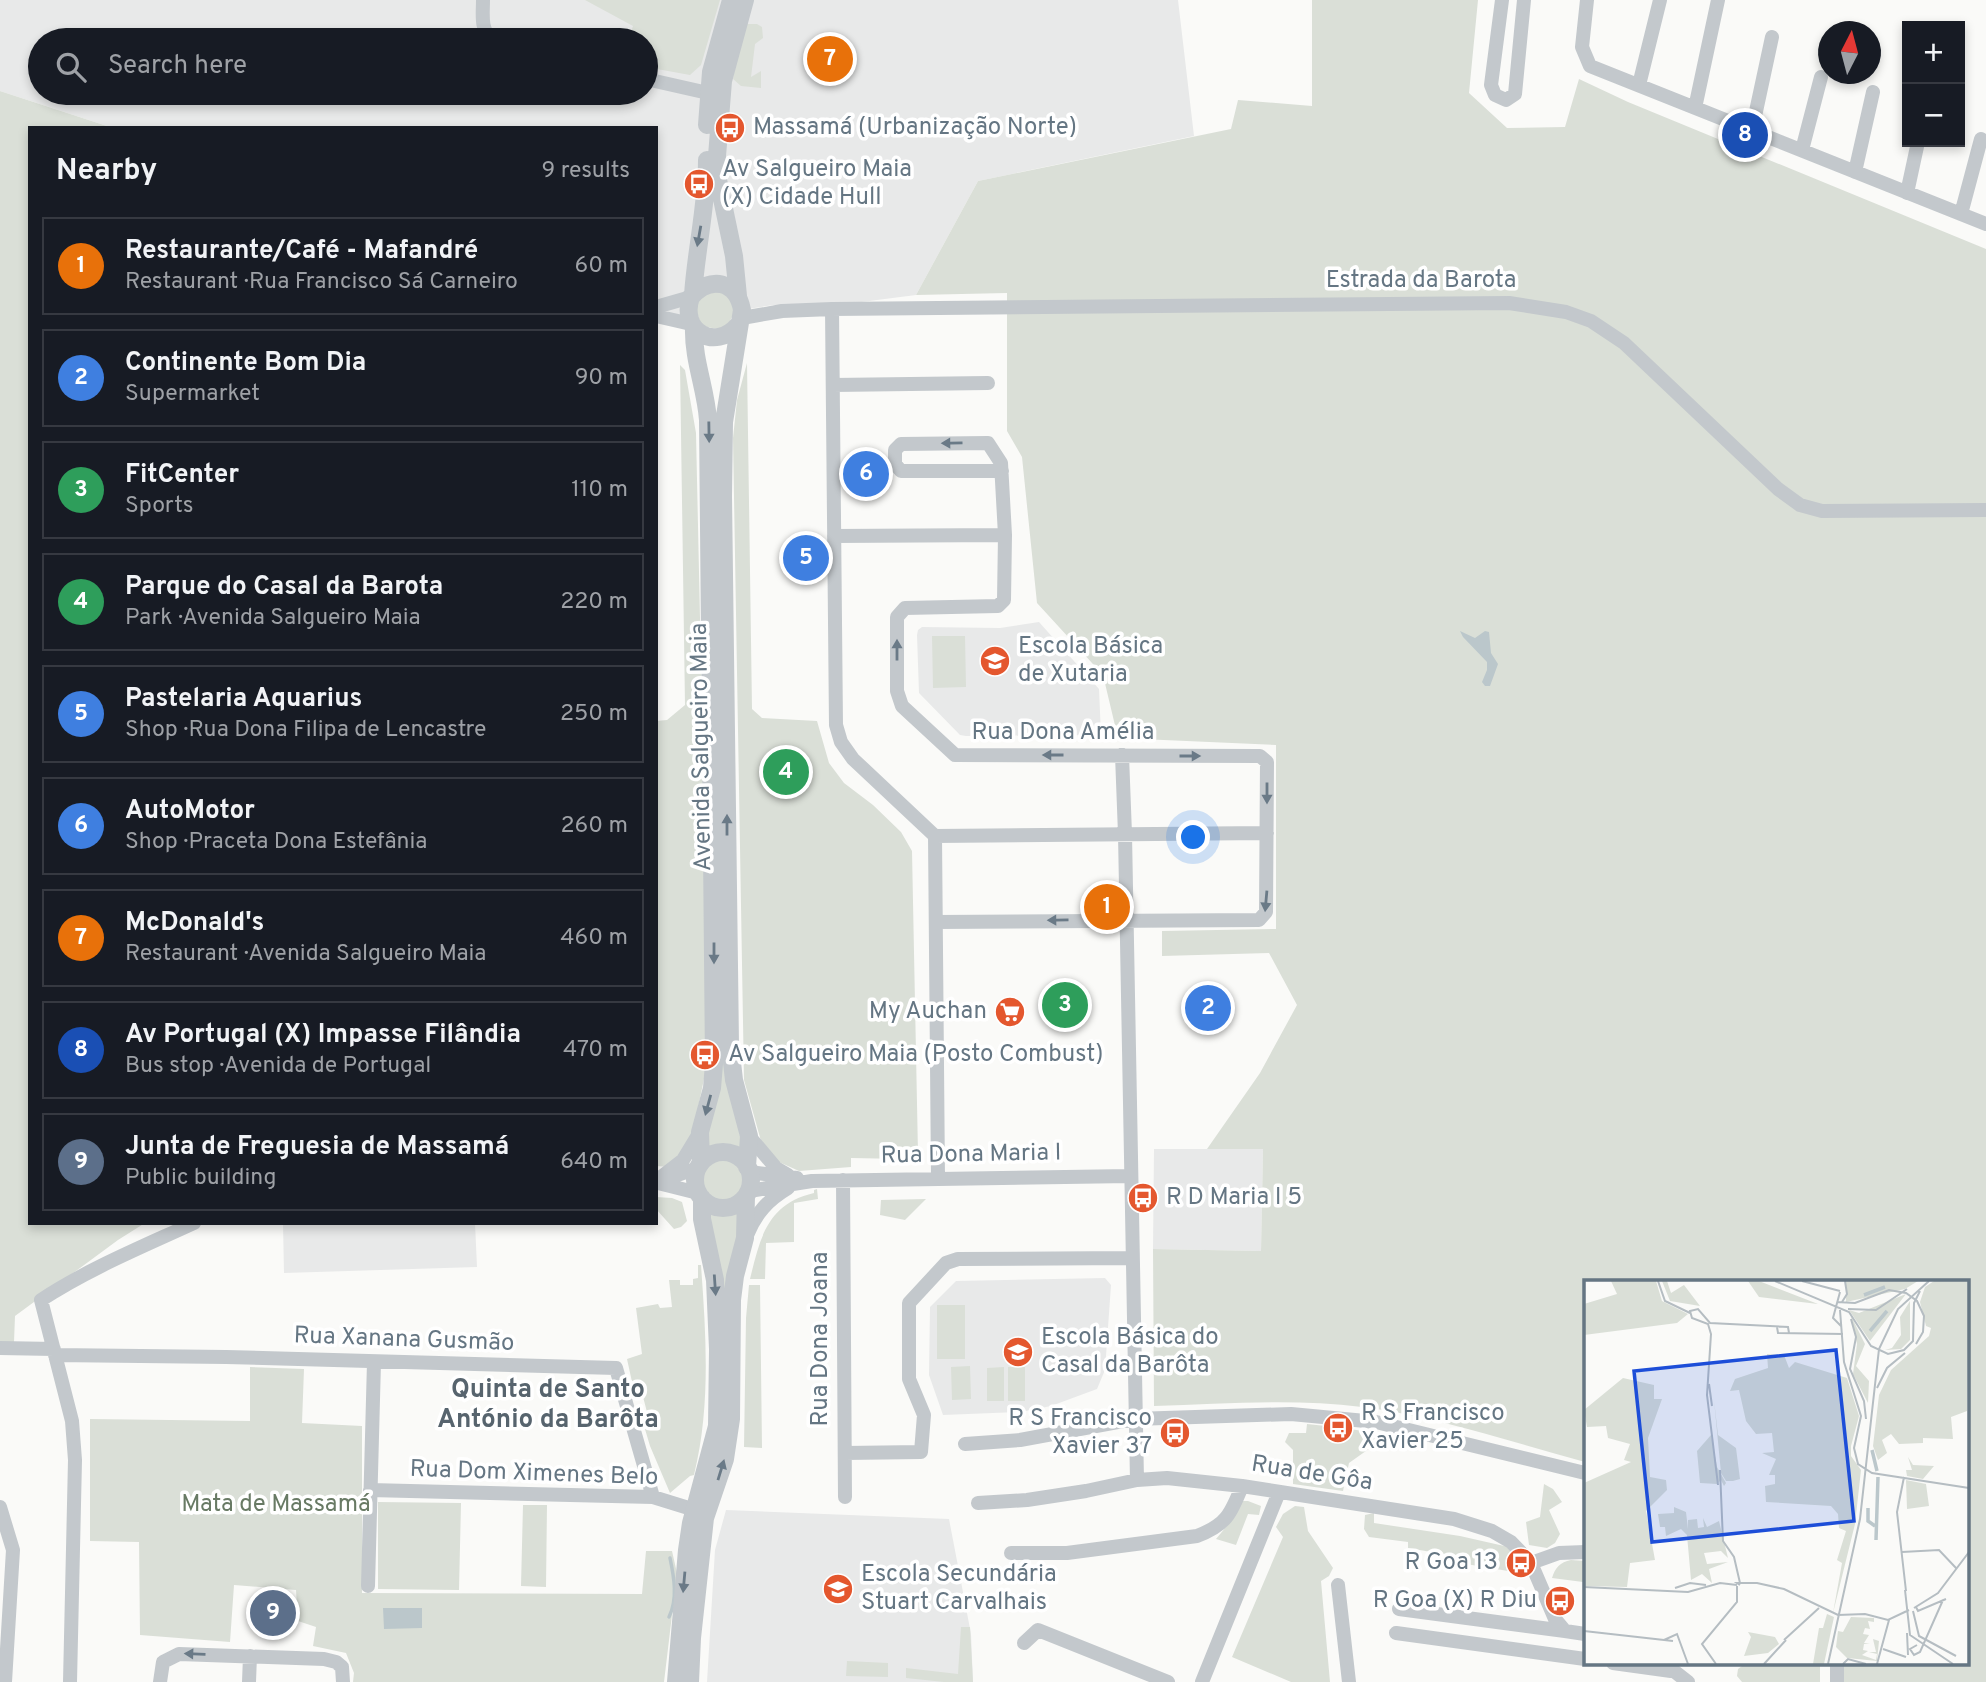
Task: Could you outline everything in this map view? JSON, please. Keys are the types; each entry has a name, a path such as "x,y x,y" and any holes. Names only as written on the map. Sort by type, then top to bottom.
{"street":[{"path":"483,0 484,28"},
{"name":"Avenida Salgueiro Maia","path":"700,1166 700,1132 712,1088 714,1064 708,420 688,310 705,201 710,72 731,0"},
{"name":"Avenida Salgueiro Maia","path":"745,0 723,81 717,175 734,256 740,310 734,368 724,422 727,882 731,1058 749,1136 748,1170"},
{"path":"1502,0 1491,85 1495,95 1506,100 1515,94 1524,0"},
{"path":"1587,0 1582,47 1590,66 1986,224"},
{"path":"1639,85 1660,0"},
{"path":"1695,108 1718,0"},
{"path":"1752,130 1772,37"},
{"path":"658,82 708,93"},
{"path":"1802,150 1819,84"},
{"path":"1855,172 1873,92"},
{"path":"1961,214 1981,138"},
{"path":"1907,192 1917,147"},
{"path":"658,306 692,296 704,286 712,284 727,286 740,310 733,332 717,338 701,334 693,326 658,317"},
{"name":"Estrada da Barota","path":"740,310 1496,303 1553,308 1591,321 1624,343 1778,489 1800,505 1822,511 1986,510"},
{"path":"832,309 835,712 841,742 853,759 935,836 1267,834 1266,912 1259,920 936,922"},
{"path":"833,385 988,383"},
{"path":"988,443 1001,463 1002,471 901,471 895,464 895,450 901,444 988,443"},
{"name":"Rua Dona Amélia","path":"1002,471 1004,600 998,606 905,608 897,617 897,691 902,706 955,755 1260,756 1267,762 1267,834"},
{"path":"834,536 1005,535"},
{"path":"1122,755 1137,1480"},
{"path":"935,836 937,1178"},
{"path":"658,1180 683,1160 700,1132"},
{"name":"Rua Dona Maria I","path":"749,1136 776,1168 793,1177"},
{"path":"658,1181 700,1166 714,1154 729,1153 736,1156 748,1170 745,1238 732,1300 732,1419 725,1459 705,1518 690,1682"},
{"path":"676,1682 687,1550 718,1426 715,1280 702,1219 700,1195 695,1181 700,1166"},
{"name":"Rua Dona Maria I","path":"748,1170 813,1181"},
{"name":"Rua Dona Maria I","path":"747,1193 813,1181 1130,1176"},
{"name":"Rua Dona Joana","path":"843,1180 845,1497"},
{"name":"Rua Dona Maria I","path":"745,1238 754,1219 769,1200 788,1188 813,1181"},
{"path":"658,1183 700,1195 708,1204 724,1208 740,1202 747,1193"},
{"path":"70,1682 75,1460 72,1421 41,1300 89,1273 190,1225"},
{"path":"845,1453 921,1452 924,1415 909,1379 909,1303 946,1263 958,1259 1132,1258"},
{"name":"Rua Xanana Gusmão","path":"0,1348 55,1352 616,1368 653,1497"},
{"path":"368,1586 374,1362"},
{"path":"965,1444 1020,1440 1134,1419 1291,1414 1376,1422 1584,1473"},
{"name":"Rua de Gôa","path":"978,1503 1086,1491 1137,1480 1167,1478 1242,1486 1454,1520 1492,1531 1511,1542 1531,1563 1555,1619 1565,1630"},
{"path":"1011,1553 1067,1553 1197,1536 1216,1529 1230,1514 1242,1486"},
{"name":"Rua Dom Ximenes Belo","path":"370,1490 653,1497 695,1510"},
{"path":"1202,1682 1279,1492"},
{"path":"0,1507 13,1550 5,1682"},
{"path":"1531,1563 1559,1553 1584,1552"},
{"path":"1338,1585 1349,1682"},
{"path":"1399,1609 1584,1634"},
{"path":"1024,1643 1038,1630 1168,1682"},
{"path":"1396,1633 1584,1659"},
{"path":"160,1682 163,1662 179,1654 324,1659 336,1662 342,1667 343,1682"},
{"path":"249,1682 250,1656"},
{"path":"1618,1664 1677,1675"},
{"path":"1837,1664 1837,1682"}],"shaded area":[{"path":"0,0 1178,0 1194,136 978,181 916,295 838,305 773,305 679,320 658,316 658,126 107,126 43,105 658,105 658,28 28,28 28,100 0,91"},
{"name":"Escola Básica de Xutaria","path":"1039,622 1099,689 1101,735 960,735 919,693 917,635 922,627 1000,628"},
{"path":"1460,631 1475,638 1485,631 1489,632 1491,653 1498,664 1490,686 1485,686 1482,682 1487,662"},
{"path":"1154,1149 1263,1149 1261,1251 1153,1249"},
{"path":"283,1225 475,1225 477,1267 284,1273"},
{"name":"Escola Básica do Casal da Barôta","path":"1105,1278 1111,1285 1105,1370 1097,1389 1051,1406 1021,1412 943,1415 929,1375 930,1307 956,1281"},
{"name":"Escola Secundária Stuart Carvalhais","path":"726,1510 949,1519 971,1634 973,1682 707,1682 715,1550"},
{"path":"383,1608 422,1608 422,1628 384,1629"}],"green space":[{"path":"585,0 720,0 701,65 690,75 658,69 658,28 632,28"},
{"path":"1312,0 1478,0 1469,93 1507,128 1565,127 1579,79 1628,102 1986,249 1986,1682 1835,1682 1835,1664 1968,1664 1968,1280 1584,1280 1584,1462 1447,1424 1362,1407 1284,1402 1154,1406 1153,1249 1261,1251 1263,1149 1207,1149 1260,1073 1297,1005 1269,953 1162,956 1162,931 1276,929 1276,745 1118,738 1103,675 1037,603 1022,457 1007,431 1007,293 916,295 978,181 1231,129 1238,100 1312,106"},
{"path":"747,24 762,27 763,38 755,44 751,77 761,71 761,88 741,86 733,79 740,33"},
{"path":"0,91 28,100 28,105 43,105 107,126 28,126 28,1225 142,1225 15,1316 14,1342 0,1354"},
{"path":"707,291 726,293 735,309 727,325 714,328 701,325 695,306"},
{"path":"747,363 752,709 762,718 817,721 829,763 844,783 873,805 901,832 912,851 918,1154 902,1159 851,1158 851,1167 799,1171 779,1162 761,1141 744,1080 733,438 737,400"},
{"path":"680,365 685,370 696,433 702,711 707,807 708,1060 691,1141 669,1167 658,1166 658,721 667,720 685,705"},
{"path":"932,636 965,636 966,687 933,688"},
{"path":"722,1049 744,1155 724,1148 714,1149 703,1155"},
{"path":"723,1160 738,1166 744,1181 738,1196 723,1202 708,1196 702,1181 708,1166"},
{"path":"817,1189 818,1199 794,1203 794,1242 766,1243 765,1279 750,1279 762,1237 776,1214 786,1205 814,1193"},
{"path":"658,1197 682,1202 687,1221 674,1229 658,1211"},
{"path":"926,1199 905,1220 880,1215 881,1200"},
{"path":"743,1209 726,1315 706,1210 722,1214"},
{"path":"698,1265 701,1265 705,1344 703,1423 694,1475 670,1493 650,1446 642,1419 648,1416 641,1389 634,1391 627,1359 642,1354 636,1308 658,1304 660,1308 672,1307 669,1280 680,1280 680,1285 693,1285 693,1279 698,1278"},
{"path":"749,1285 760,1285 762,1448 744,1447"},
{"path":"937,1305 965,1305 965,1359 937,1359"},
{"path":"970,1366 971,1399 952,1400 951,1367"},
{"name":"Mata de Massamá","path":"250,1367 304,1369 302,1423 362,1426 362,1593 642,1594 646,1551 672,1551 677,1573 664,1682 353,1682 354,1673 346,1653 313,1646 316,1627 298,1621 296,1590 234,1585 230,1642 140,1635 139,1542 90,1541 90,1419 250,1421"},
{"path":"1004,1367 1004,1401 987,1401 987,1368"},
{"path":"1008,1367 1025,1367 1025,1401 1008,1401"},
{"path":"1307,1424 1371,1432 1380,1441 1349,1463 1343,1491 1293,1484 1293,1450 1285,1442 1289,1433 1306,1433"},
{"path":"1544,1484 1553,1489 1562,1502 1549,1510 1560,1534 1555,1543 1547,1548 1529,1545 1526,1522 1540,1517"},
{"path":"1241,1501 1261,1506 1259,1515 1248,1514 1236,1545 1216,1539 1231,1521"},
{"path":"378,1502 461,1503 459,1590 378,1589"},
{"path":"523,1505 547,1505 546,1587 521,1586"},
{"path":"1295,1506 1304,1507 1308,1531 1333,1568 1329,1576 1321,1581 1330,1682 1291,1682 1232,1657 1283,1537 1276,1527 1283,1514"},
{"path":"1374,1513 1374,1523 1460,1536 1513,1548 1520,1573 1466,1564 1466,1558 1408,1548 1408,1542 1369,1537 1364,1529 1365,1515"},
{"path":"1584,1561 1583,1582 1552,1578 1558,1566 1564,1562"},
{"path":"961,1627 970,1627 973,1682 906,1678 906,1668 958,1674"},
{"path":"847,1661 888,1663 888,1677 846,1676"},
{"path":"1745,1664 1820,1664 1820,1682 1742,1682 1737,1676 1738,1669"}],"waterway":[{"path":"669,1617 674,1595 670,1558"}],"place":[{"name":"McDonald's","path":"830,59"},
{"name":"Massamá (Urbanização Norte)","path":"730,128"},
{"name":"Av Portugal (X) Impasse Filândia","path":"1745,135"},
{"name":"Av Salgueiro Maia (X) Cidade Hull","path":"699,184"},
{"name":"AutoMotor","path":"866,474"},
{"name":"Pastelaria Aquarius","path":"806,558"},
{"name":"Escola Básica de Xutaria","path":"995,661"},
{"name":"Parque do Casal da Barota","path":"786,772"},
{"name":"Restaurante/Café - Mafandré","path":"1107,907"},
{"name":"FitCenter","path":"1065,1005"},
{"name":"Continente Bom Dia","path":"1208,1008"},
{"name":"My Auchan","path":"1010,1012"},
{"name":"Av Salgueiro Maia (Posto Combust)","path":"705,1055"},
{"name":"R D Maria I 5","path":"1143,1198"},
{"name":"Escola Básica do Casal da Barôta","path":"1018,1352"},
{"name":"R S Francisco Xavier 25","path":"1338,1428"},
{"name":"R S Francisco Xavier 37","path":"1175,1433"},
{"name":"R Goa 13","path":"1521,1563"},
{"name":"Escola Secundária Stuart Carvalhais","path":"838,1589"},
{"name":"R Goa (X) R Diu","path":"1560,1601"},
{"name":"Junta de Freguesia de Massamá","path":"273,1613"}],"district":[{"name":"Quinta de Santo António da Barôta","path":"548,1405"}]}
